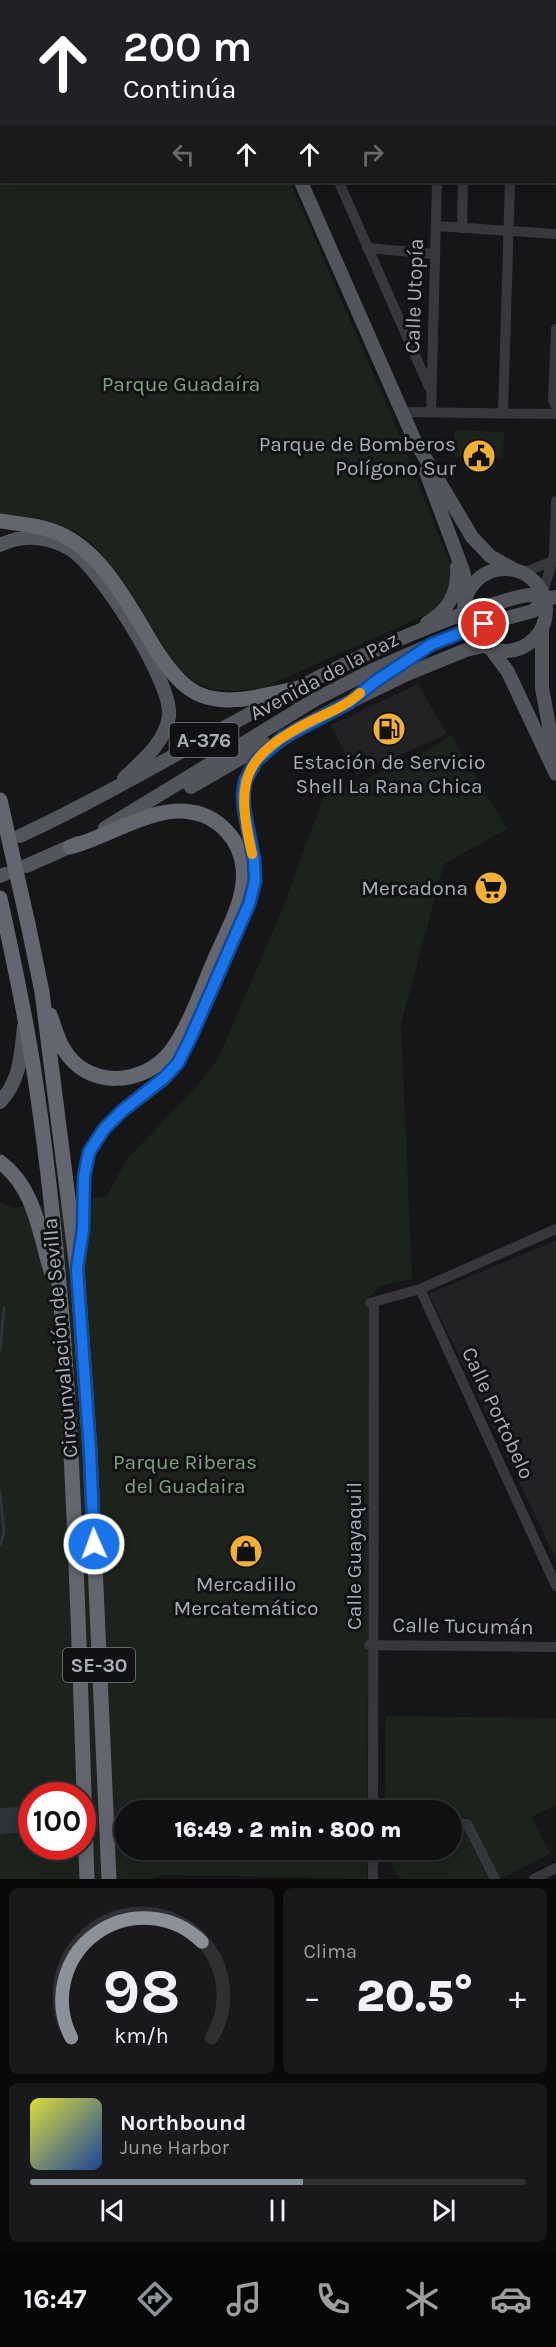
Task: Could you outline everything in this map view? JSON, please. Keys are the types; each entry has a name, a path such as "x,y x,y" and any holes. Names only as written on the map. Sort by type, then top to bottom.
{"highway":[{"path":"0,521 56,532 88,550 103,567 163,661 182,683 201,695 225,701 296,689"},
{"name":"Circunvalación de Sevilla","path":"0,800 42,992 77,1269 90,1451 108,1879"},
{"path":"42,992 63,1048 71,1059 97,1076 128,1078 144,1074 171,1051 185,1027 238,904 243,882 240,851 232,837 215,821 190,812 173,811 153,816 70,847"},
{"name":"Circunvalación de Sevilla","path":"0,898 25,1019 44,1138 60,1300 67,1393 87,1879"},
{"path":"0,1162 18,1179 28,1195 60,1300"}],"main road":[{"path":"301,183 414,439 472,537 490,556 531,578 548,596 542,629 543,688 556,765"},
{"path":"414,439 463,571 467,594 464,614 469,630 508,672 556,774"},
{"path":"0,546 23,538 38,537 56,542 80,556 103,582 159,674 166,693 169,715 164,732 153,750 111,790"},
{"path":"382,646 431,620 449,603 458,581 454,547"},
{"path":"467,594 475,582 487,573 500,569 519,571"},
{"name":"Avenida de la Paz","path":"296,689 382,646 464,614 529,595 548,596"},
{"name":"Avenida de la Paz","path":"27,866 105,828 316,699 432,644 469,630 533,611 548,596"},
{"path":"105,828 146,811 278,736 297,729 407,674 466,650 487,647 506,652 520,649 533,641 542,629"},
{"path":"350,702 376,681 432,644"},
{"name":"A-376","path":"20,836 111,790 296,689"},
{"path":"77,1269 83,1229 84,1177 89,1152 104,1129 122,1111 164,1078 178,1063 191,1037 249,904 255,881 254,860 244,809 245,781 263,753 297,729"},
{"path":"0,1102 9,1093 17,1076 25,1019"}],"street":[{"path":"339,183 431,392"},
{"name":"Calle Utopía","path":"430,412 437,183"},
{"path":"462,228 463,183"},
{"path":"503,413 510,183"},
{"path":"436,226 556,234"},
{"path":"367,248 435,254"},
{"path":"556,329 553,400 556,407"},
{"path":"401,412 556,414"},
{"path":"548,596 555,547 556,501"},
{"path":"519,571 552,561"},
{"path":"420,1289 556,1229"},
{"name":"Calle Guayaquil","path":"373,1800 372,1303 420,1289"},
{"name":"Calle Portobelo","path":"420,1289 556,1586"},
{"name":"Calle Tucumán","path":"371,1645 556,1647"},
{"path":"462,1824 467,1824 495,1879"},
{"path":"373,1860 373,1879"},
{"path":"534,1879 556,1868"}],"shaded area":[{"name":"Estación de Servicio Shell La Rana Chica","path":"418,684 447,734 356,775 331,725"},
{"path":"556,1240 556,1559 429,1294"},
{"path":"18,1807 18,1833 0,1834 0,1808"}],"green space":[{"name":"Parque Guadaíra","path":"0,183 290,183 392,417 450,564 450,589 432,612 265,687 234,691 214,690 193,681 173,662 122,579 95,547 77,532 42,519 0,513"},
{"path":"455,430 504,432 503,459 454,457"},
{"name":"Parque Riberas del Guadaira","path":"451,735 507,829 444,864 401,1024 412,1279 380,1286 367,1300 370,1303 367,1800 114,1800 114,1860 367,1860 367,1879 163,1875 152,1879 0,1879 0,1202 13,1208 107,1196 127,1159 195,1089 218,1059 282,910 323,798 420,755"},
{"path":"386,1716 556,1718 556,1805 532,1817 550,1854 500,1879 469,1819 462,1819 462,1800 385,1800"},
{"path":"463,1828 489,1879 401,1879 394,1871 390,1860 462,1860"}],"waterway":[{"path":"0,1350 4,1308"},
{"path":"0,1492 4,1532 0,1545"}],"slow traffic":[{"path":"252,854 243,795 245,781 256,761 282,738 350,702 360,693"}],"place":[{"name":"Parque de Bomberos Polígono Sur","path":"479,456"},
{"name":"Estación de Servicio Shell La Rana Chica","path":"389,729"},
{"name":"Mercadona","path":"491,888"},
{"name":"Mercadillo Mercatemático","path":"246,1551"}],"route":[{"path":"94,1544 77,1269 83,1229 84,1177 89,1152 104,1129 122,1111 164,1078 178,1063 249,904 255,881 254,860 244,809 245,781 256,761 282,738 350,702 376,681 432,644 484,624"}]}
